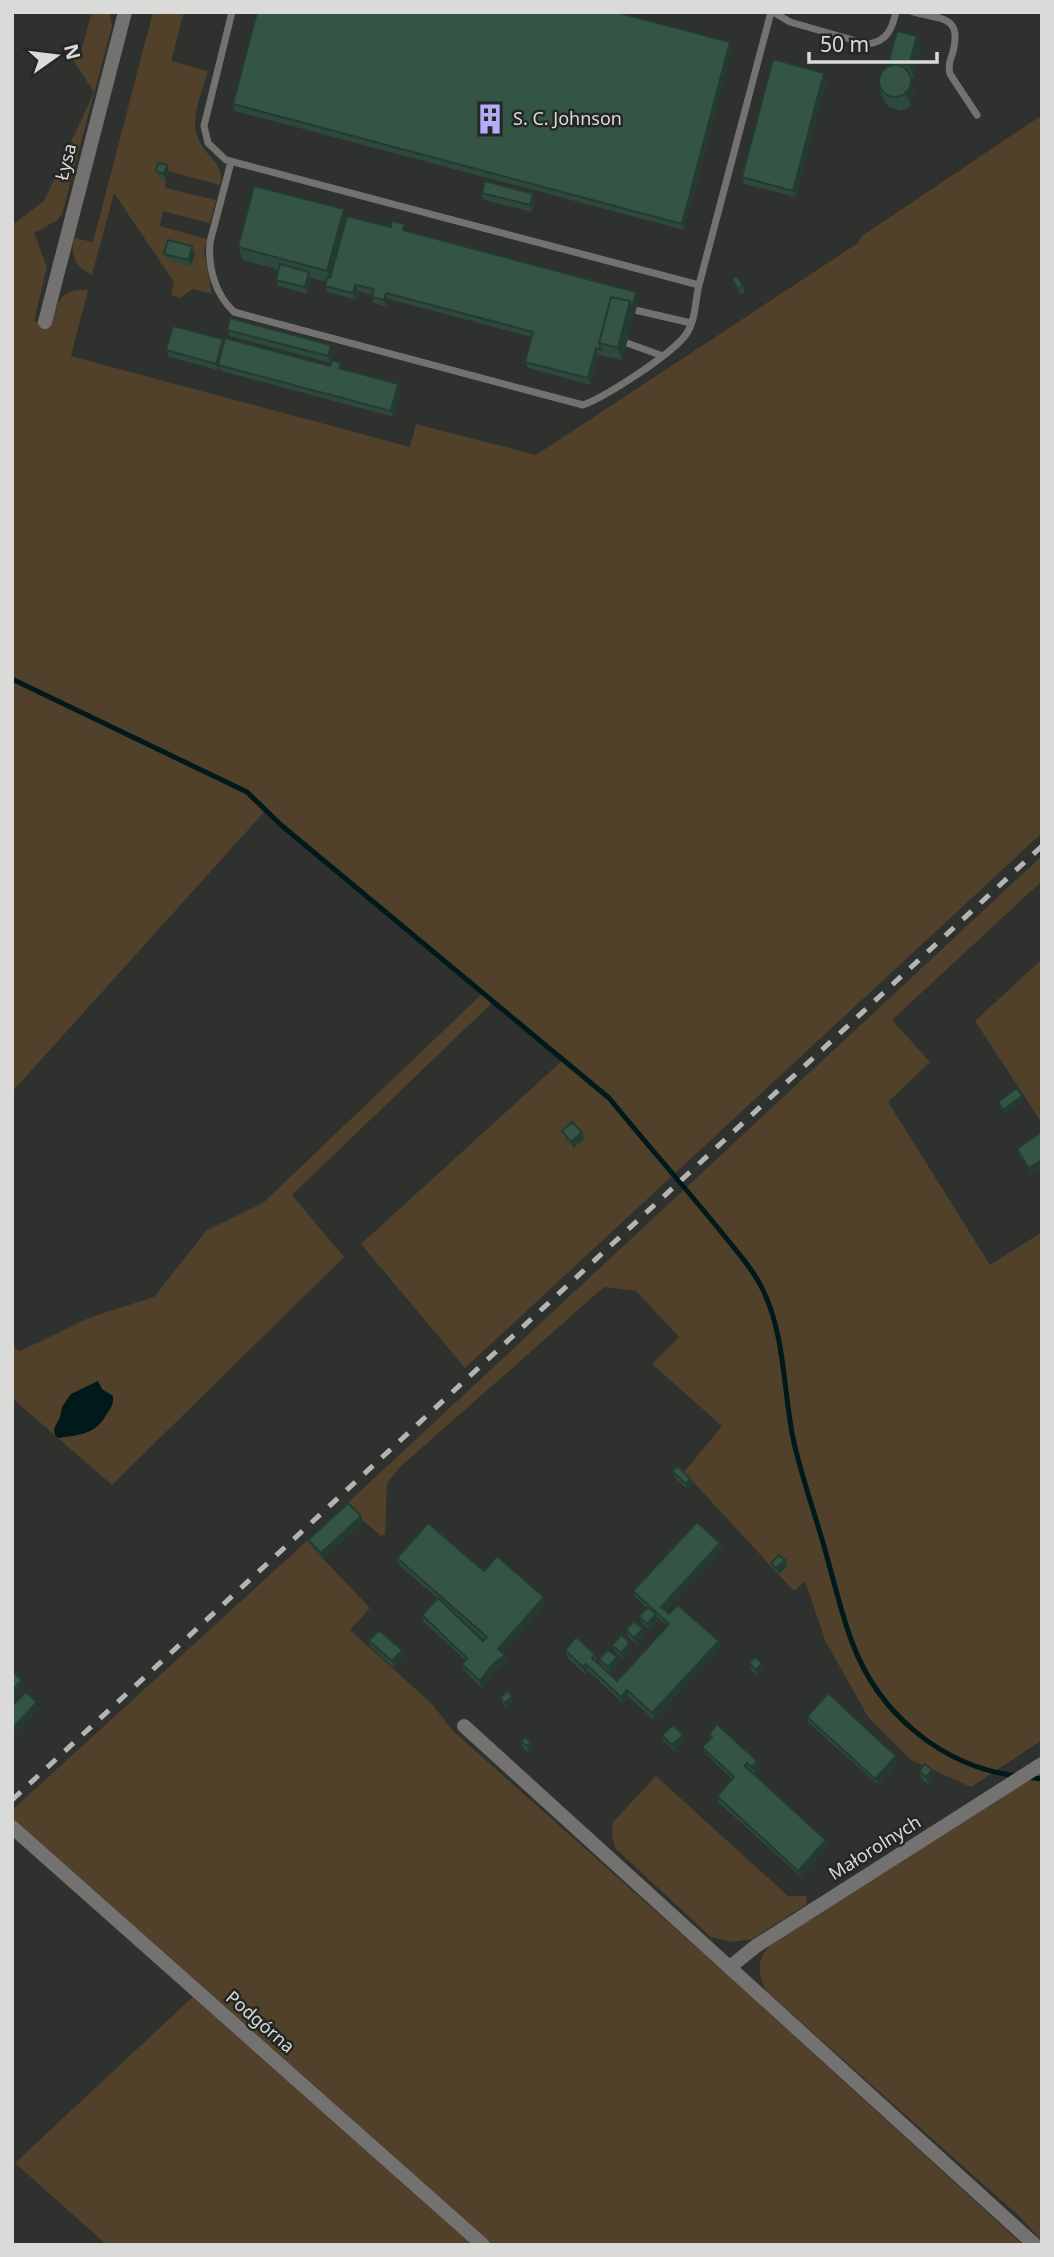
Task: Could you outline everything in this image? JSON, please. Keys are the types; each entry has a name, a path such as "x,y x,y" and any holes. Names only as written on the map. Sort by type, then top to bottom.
{"street":[{"name":"Łysa","path":"46,322 125,12"},
{"path":"464,1726 1035,2245"},
{"name":"Małorolnych","path":"730,1967 755,1946 1042,1764"},
{"name":"Podgórna","path":"12,1827 483,2245"}],"lane":[{"path":"232,12 204,126 208,143 216,154 231,163 699,285"},
{"path":"231,163 209,254 218,292 236,313 580,405 589,403 663,356 677,346 687,333 772,12 790,22 867,44 876,43 886,37 892,28 896,12"},
{"path":"913,12 947,21 954,26 957,36 949,71 977,115"},
{"path":"635,310 691,323"},
{"path":"627,343 663,356"}],"shaded area":[{"path":"92,12 110,12 112,26 62,214 56,221 34,233 47,267 34,321 51,325 61,298 71,292 88,290 71,356 410,447 416,424 536,455 858,243 862,236 1039,117 1042,121 1042,833 465,1368 361,1244 563,1060 493,1002 292,1195 344,1257 112,1485 12,1398 12,1345 20,1351 91,1317 154,1297 207,1230 263,1203 483,993 266,810 12,1092 12,225 44,201 94,92 68,52 81,52"},
{"path":"153,12 184,12 171,61 208,71 195,125 199,141 220,170 220,185 161,169 159,178 166,180 165,188 216,200 210,223 163,211 160,226 207,239 204,251 212,294 193,289 180,298 171,295 174,282 114,193 92,275 78,265 74,255 74,238 93,242"},
{"path":"1042,856 1042,881 892,1020 930,1062 888,1102 990,1265 1042,1232 1042,1740 971,1787 911,1760 868,1717 825,1640 805,1581 794,1591 684,1472 722,1426 652,1364 679,1337 636,1291 604,1287 400,1467 387,1483 385,1534 381,1536 350,1509 311,1546 370,1608 350,1630 432,1704 453,1731 723,1971 1023,2245 107,2245 15,2163 197,1993 12,1819 12,1810 296,1551"},
{"path":"1042,959 1042,1123 975,1021"},
{"path":"1042,1764 1042,2241 1020,2217 765,1990 760,1965 763,1954 772,1944 915,1846"},
{"path":"656,1776 788,1896 806,1896 807,1904 752,1939 732,1942 711,1937 615,1848 613,1822"}],"water":[{"path":"98,1381 102,1389 113,1396 112,1404 101,1423 91,1431 58,1438 54,1429 62,1407 71,1394"}],"building":[{"name":"S. C. Johnson","path":"257,12 616,12 730,42 682,224 233,104"},
{"path":"897,31 917,36 909,65 889,60"},
{"path":"773,59 824,73 793,191 742,177"},
{"path":"895,65 906,70 911,81 906,92 895,97 884,92 879,81 884,70"},
{"path":"158,163 167,165 164,174 156,171"},
{"path":"485,181 533,194 530,205 482,193"},
{"path":"254,186 344,209 327,271 238,247"},
{"path":"347,216 391,227 392,221 405,224 403,230 636,292 632,308 630,301 611,297 599,343 601,350 596,348 588,378 525,362 533,332 386,293 384,300 372,297 374,289 355,285 353,293 325,286 327,277 330,278"},
{"path":"168,240 192,246 189,260 164,254"},
{"path":"280,264 309,272 305,287 276,280"},
{"path":"737,276 743,286 738,289 732,279"},
{"path":"611,297 630,301 618,348 599,343"},
{"path":"230,318 331,345 328,356 227,330"},
{"path":"173,326 223,339 216,364 166,350"},
{"path":"225,338 330,366 332,360 341,363 339,368 398,384 391,411 218,365"},
{"path":"1017,1088 1022,1096 1003,1110 998,1102"},
{"path":"572,1122 582,1132 571,1142 562,1131"},
{"path":"1041,1132 1042,1160 1029,1168 1017,1149"},
{"path":"678,1466 690,1479 686,1484 672,1471"},
{"path":"348,1503 361,1516 321,1553 308,1540"},
{"path":"697,1522 720,1543 661,1607 669,1614 678,1605 719,1641 652,1713 627,1690 621,1697 586,1664 583,1667 565,1650 576,1637 595,1654 592,1658 617,1681 669,1624 633,1591"},
{"path":"428,1523 484,1571 497,1556 544,1597 498,1649 505,1655 493,1664 480,1681 462,1664 467,1658 422,1615 438,1598 483,1641 487,1637 397,1558"},
{"path":"779,1555 785,1560 776,1568 771,1563"},
{"path":"648,1607 656,1614 647,1624 639,1616"},
{"path":"634,1621 643,1629 634,1638 626,1630"},
{"path":"379,1630 402,1650 392,1661 369,1641"},
{"path":"621,1635 630,1643 621,1653 612,1645"},
{"path":"608,1650 617,1657 608,1667 599,1659"},
{"path":"755,1657 762,1663 756,1670 749,1663"},
{"path":"12,1671 22,1680 12,1690"},
{"path":"507,1691 512,1696 506,1703 500,1698"},
{"path":"26,1692 37,1702 12,1729 12,1706"},
{"path":"828,1693 896,1756 875,1779 807,1717"},
{"path":"717,1724 757,1761 752,1767 747,1763 745,1766 826,1840 798,1871 717,1796 734,1777 702,1747 712,1737 709,1734"},
{"path":"673,1725 683,1735 672,1745 662,1735"},
{"path":"525,1737 531,1742 527,1746 521,1741"},
{"path":"925,1764 932,1770 926,1777 919,1771"}],"waterway":[{"path":"12,679 247,792 281,825 609,1098 736,1250 762,1288 770,1306 779,1342 793,1438 800,1466 844,1620 863,1668 896,1713 938,1748 962,1761 1016,1776"},
{"path":"1026,1777 1042,1779"}],"railway":[{"path":"12,1800 1042,846"}],"place":[{"name":"S. C. Johnson","path":"490,119"}]}
